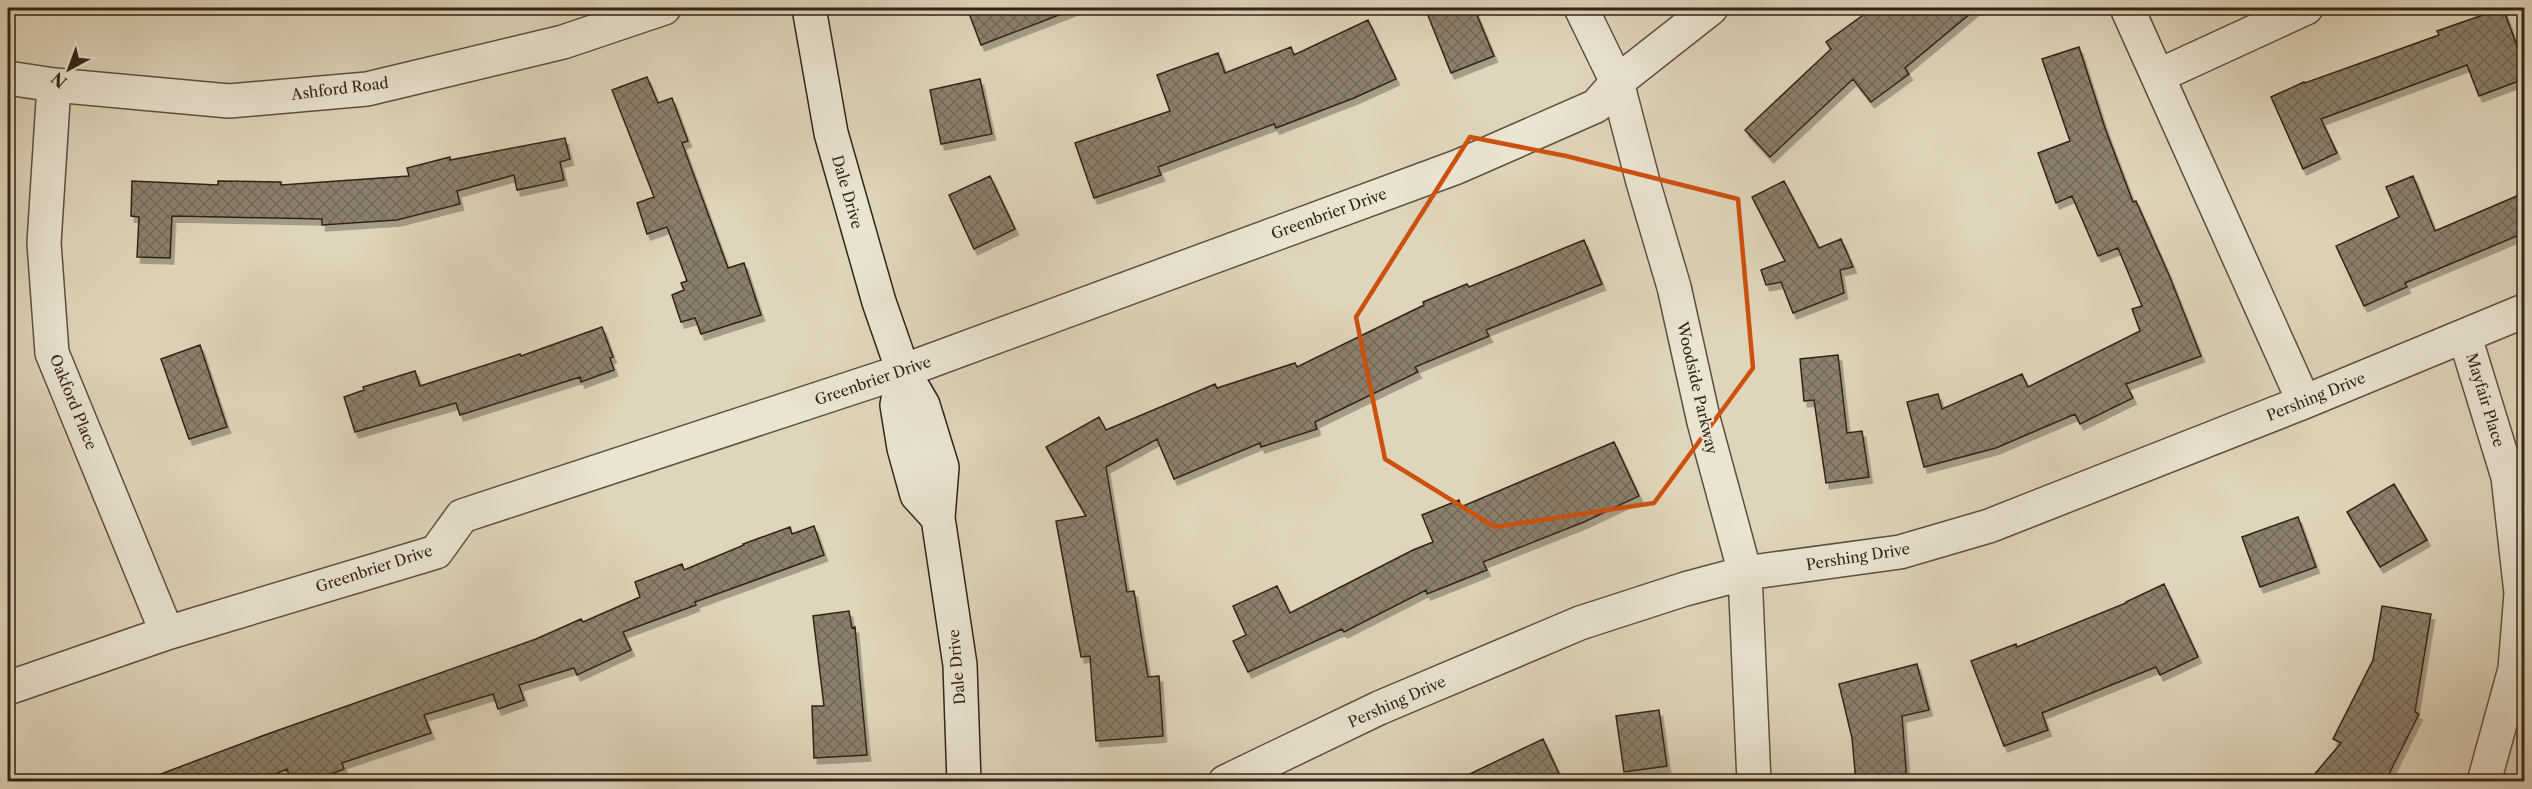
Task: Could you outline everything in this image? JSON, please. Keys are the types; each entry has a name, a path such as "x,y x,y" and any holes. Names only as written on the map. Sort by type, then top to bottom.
{"street":[{"name":"Ashford Road","path":"8,78 54,85 229,101 367,88 563,42 664,8"},
{"name":"Dale Drive","path":"809,8 831,133 879,302 903,371 923,405 942,467 938,518 960,665 964,782"},
{"name":"Woodside Parkway","path":"1581,8 1617,82 1642,182 1674,287 1704,422 1745,573 1754,782"},
{"name":"Greenbrier Drive","path":"8,688 167,633 436,552 462,516 903,371 1458,167 1596,106 1617,82 1712,8"},
{"path":"2127,8 2304,402"},
{"path":"2158,76 2306,8"},
{"name":"Oakford Place","path":"54,85 44,243 52,352 167,633"},
{"name":"Pershing Drive","path":"1225,782 1379,708 1580,623 1685,589 1745,573 1900,552 1989,526 2304,402 2524,311"},
{"name":"Mayfair Place","path":"2465,336 2508,477 2521,593 2515,669 2484,782"}],"highlighted area":[{"path":"1470,137 1566,156 1738,199 1753,368 1654,503 1495,527 1385,459 1356,317"}],"building":[{"path":"967,8 1072,8 1072,10 981,45"},
{"path":"1425,8 1474,8 1494,56 1451,73"},
{"path":"1873,8 1977,8 1905,68 1909,74 1871,102 1853,79 1770,157 1745,130 1831,49 1826,42"},
{"path":"2503,8 2524,65 2524,79 2479,96 2467,65 2321,119 2337,153 2303,169 2271,97 2304,82 2439,35 2437,31"},
{"path":"1368,20 1396,79 1276,128 1274,124 1158,167 1161,175 1094,198 1075,143 1170,111 1157,75 1218,53 1225,73 1291,47 1294,55"},
{"path":"2079,47 2105,128 2133,202 2136,201 2169,275 2201,356 2126,384 2133,398 2080,424 2075,414 1996,448 1924,467 1907,402 1938,394 1942,409 2022,374 2028,387 2140,331 2132,309 2142,306 2118,248 2098,256 2072,196 2056,203 2038,153 2070,141 2042,59"},
{"path":"647,77 658,103 672,98 688,141 682,143 728,268 744,263 761,315 701,334 695,318 681,322 672,295 684,290 681,283 687,281 667,227 647,234 637,203 654,197 612,90"},
{"path":"980,79 992,134 941,144 930,90"},
{"path":"565,138 570,159 560,162 564,180 517,190 514,175 457,191 460,204 397,220 322,225 322,219 172,216 170,258 137,257 139,217 131,216 132,181 218,185 218,181 281,182 281,185 409,176 407,168 450,157 450,160"},
{"path":"990,176 1015,229 974,249 949,195"},
{"path":"2413,176 2435,231 2524,193 2524,233 2405,283 2407,287 2364,306 2336,246 2399,217 2386,187"},
{"path":"1784,181 1819,248 1841,239 1853,267 1840,270 1844,293 1793,313 1781,282 1766,285 1761,270 1785,261 1752,197"},
{"path":"1584,240 1602,284 1486,330 1489,336 1415,367 1418,372 1315,422 1317,429 1261,447 1260,443 1174,479 1157,439 1106,467 1127,592 1134,591 1148,677 1159,676 1163,736 1096,741 1090,656 1081,657 1056,521 1086,516 1046,447 1099,417 1106,430 1215,384 1217,388 1295,363 1297,367 1424,305 1423,302 1467,284 1469,287"},
{"path":"602,327 613,357 610,358 614,370 581,382 580,377 460,415 456,403 355,432 344,397 364,390 363,387 415,371 420,386 520,354 521,356"},
{"path":"200,345 227,427 189,439 161,359"},
{"path":"1838,355 1847,433 1862,431 1869,477 1826,483 1814,400 1804,401 1800,359"},
{"path":"1614,442 1639,496 1584,522 1483,562 1487,570 1427,594 1426,590 1344,632 1342,629 1248,672 1233,641 1246,635 1233,606 1277,586 1290,613 1433,542 1422,515 1459,500 1461,507"},
{"path":"2394,484 2427,540 2380,567 2347,512"},
{"path":"2298,517 2316,567 2260,587 2242,537"},
{"path":"814,526 824,555 695,602 696,605 623,632 631,650 577,675 574,668 519,685 524,700 498,709 493,694 424,715 431,733 342,763 344,769 311,782 291,782 287,769 256,782 150,782 150,778 262,736 536,639 581,619 583,622 640,597 635,582 682,564 684,570 743,544 790,527 792,534"},
{"path":"2164,584 2198,657 2160,675 2156,667 2042,713 2048,730 2004,746 1971,661 2016,644 2017,647 2126,603"},
{"path":"2382,606 2431,614 2415,712 2419,714 2385,782 2308,782 2341,743 2333,739 2373,660"},
{"path":"849,611 852,628 855,627 867,755 814,758 812,706 824,706 813,616"},
{"path":"1917,664 1929,710 1902,716 1907,782 1856,782 1852,738 1839,684"},
{"path":"1659,710 1667,766 1624,772 1616,716"},
{"path":"1543,739 1563,782 1453,782"}]}
